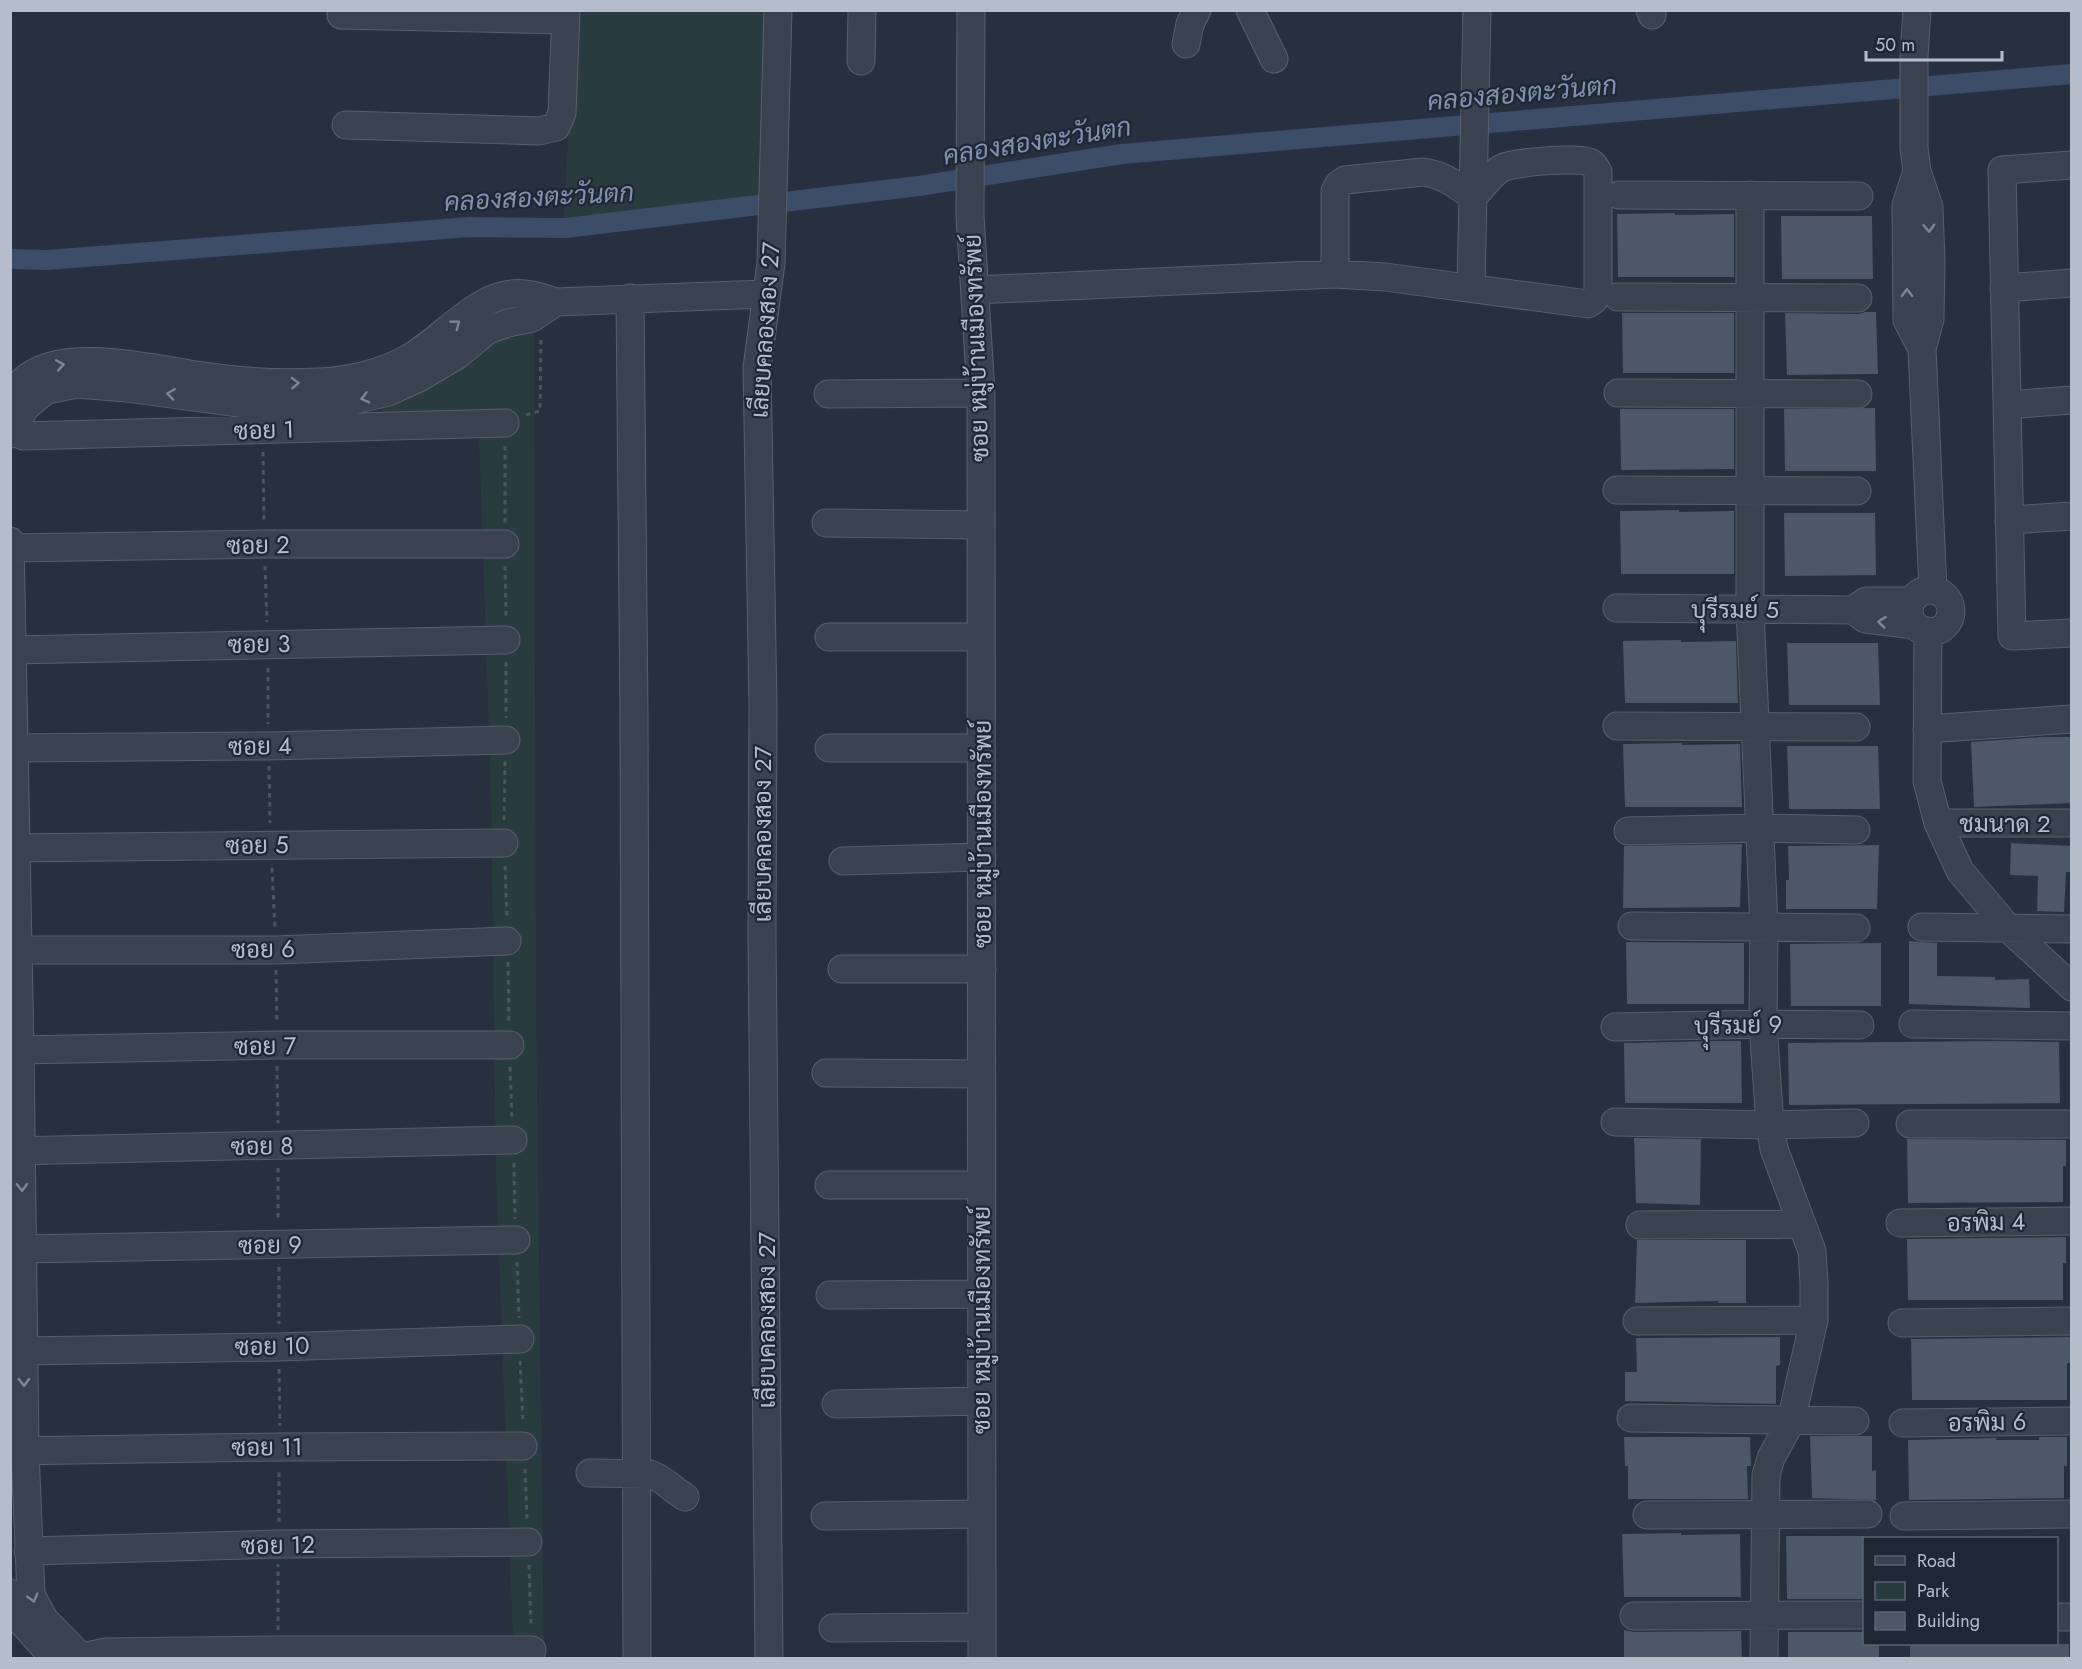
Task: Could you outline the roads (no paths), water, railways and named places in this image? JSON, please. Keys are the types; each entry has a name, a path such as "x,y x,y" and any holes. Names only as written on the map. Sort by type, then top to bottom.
{"street":[{"name":"เลียบคลองสอง 27","path":"769,1659 762,936 763,704 757,368 771,263 778,10"},
{"path":"861,61 862,10"},
{"name":"ซอย หมู่บ้านเมืองทรัพย์","path":"971,10 970,216 981,393 982,1659"},
{"path":"1186,44 1190,24 1197,10"},
{"path":"1250,10 1274,58"},
{"path":"1471,288 1477,10"},
{"path":"1917,10 1913,121 1917,171 1906,205 1907,320 1922,349 1922,612 1927,781 1938,823 1960,871 2009,929 2072,987"},
{"path":"340,15 565,15 562,113 556,127 539,130 346,125"},
{"path":"975,290 1087,283 1335,274 1385,277 1588,304 1594,300 1598,292 1598,172 1595,166 1588,161 1559,160 1507,165 1473,190"},
{"path":"2072,165 2002,170 2012,636 2072,633"},
{"path":"1335,274 1335,191 1346,180 1423,172 1434,173 1473,190"},
{"path":"1619,195 1858,196"},
{"path":"1750,195 1750,609 1764,926 1763,1024 1770,1125 1774,1149 1812,1251 1814,1320 1791,1421 1771,1458 1766,1475 1764,1659"},
{"path":"2004,288 2072,283"},
{"path":"17,435 25,408 36,398 47,390 77,384 126,388 253,405 346,402 388,392 488,300 505,294 525,294 549,307 630,298 767,294"},
{"path":"1618,297 1858,298"},
{"path":"630,298 634,716 637,1659"},
{"path":"10,394 34,373 54,365 78,362 127,364 253,405"},
{"path":"828,394 981,393"},
{"path":"1618,393 1858,394"},
{"path":"2007,405 2072,400"},
{"name":"ซอย 1","path":"17,435 253,405 505,423"},
{"path":"1617,490 1857,491"},
{"path":"2009,520 2072,516"},
{"path":"826,523 981,525"},
{"path":"10,541 13,650 13,849 20,1050 16,1150 23,1249 24,1351 18,1451 31,1595 36,1608 73,1658"},
{"name":"ซอย 2","path":"11,548 265,544 505,544"},
{"name":"บุุรีรมย์ 5","path":"1617,608 1852,610 1865,619 1922,612"},
{"path":"829,637 981,637"},
{"name":"ซอย 3","path":"13,650 506,640"},
{"path":"1927,729 2072,718"},
{"path":"1617,726 1856,727"},
{"name":"ซอย 4","path":"13,748 269,746 506,740"},
{"path":"829,748 981,748"},
{"name":"ชมนาด 2","path":"1938,823 2072,823"},
{"path":"1628,831 1760,828 1856,830"},
{"name":"ซอย 5","path":"13,849 504,843"},
{"path":"843,861 982,857"},
{"path":"1632,926 1856,928"},
{"path":"1922,927 2072,929"},
{"name":"ซอย 6","path":"18,950 276,950 507,941"},
{"path":"842,969 982,969"},
{"path":"1913,1024 2072,1026"},
{"name":"บุุรีรมย์ 9","path":"1615,1027 1860,1025"},
{"name":"ซอย 7","path":"20,1050 277,1045 510,1045"},
{"path":"826,1073 981,1074"},
{"path":"1615,1122 1770,1125 1855,1123"},
{"path":"1910,1124 2072,1124"},
{"name":"ซอย 8","path":"16,1150 513,1140"},
{"path":"829,1185 981,1185"},
{"name":"อรพิม 4","path":"1900,1223 2072,1221"},
{"path":"1640,1225 1802,1224"},
{"name":"ซอย 9","path":"23,1249 516,1240"},
{"path":"830,1295 981,1294"},
{"path":"1637,1321 1814,1320"},
{"path":"1902,1323 2072,1321"},
{"name":"ซอย 10","path":"24,1351 279,1347 520,1339"},
{"path":"836,1404 982,1401"},
{"path":"1631,1418 1855,1421"},
{"name":"อรพิม 6","path":"1903,1423 2072,1421"},
{"name":"ซอย 11","path":"18,1451 523,1446"},
{"path":"590,1473 657,1476 685,1497"},
{"path":"825,1516 982,1514"},
{"path":"1647,1515 1868,1514"},
{"path":"1904,1515 2072,1514"},
{"name":"ซอย 12","path":"28,1551 279,1544 528,1542"},
{"path":"10,1593 19,1619 73,1658 106,1652 532,1650"},
{"path":"1634,1616 1863,1615"},
{"path":"833,1628 982,1627"}],"waterway":[{"name":"คลองสองตะวันตก","path":"10,259 47,260 470,227 565,228 919,186 1122,154 2072,74"}]}
